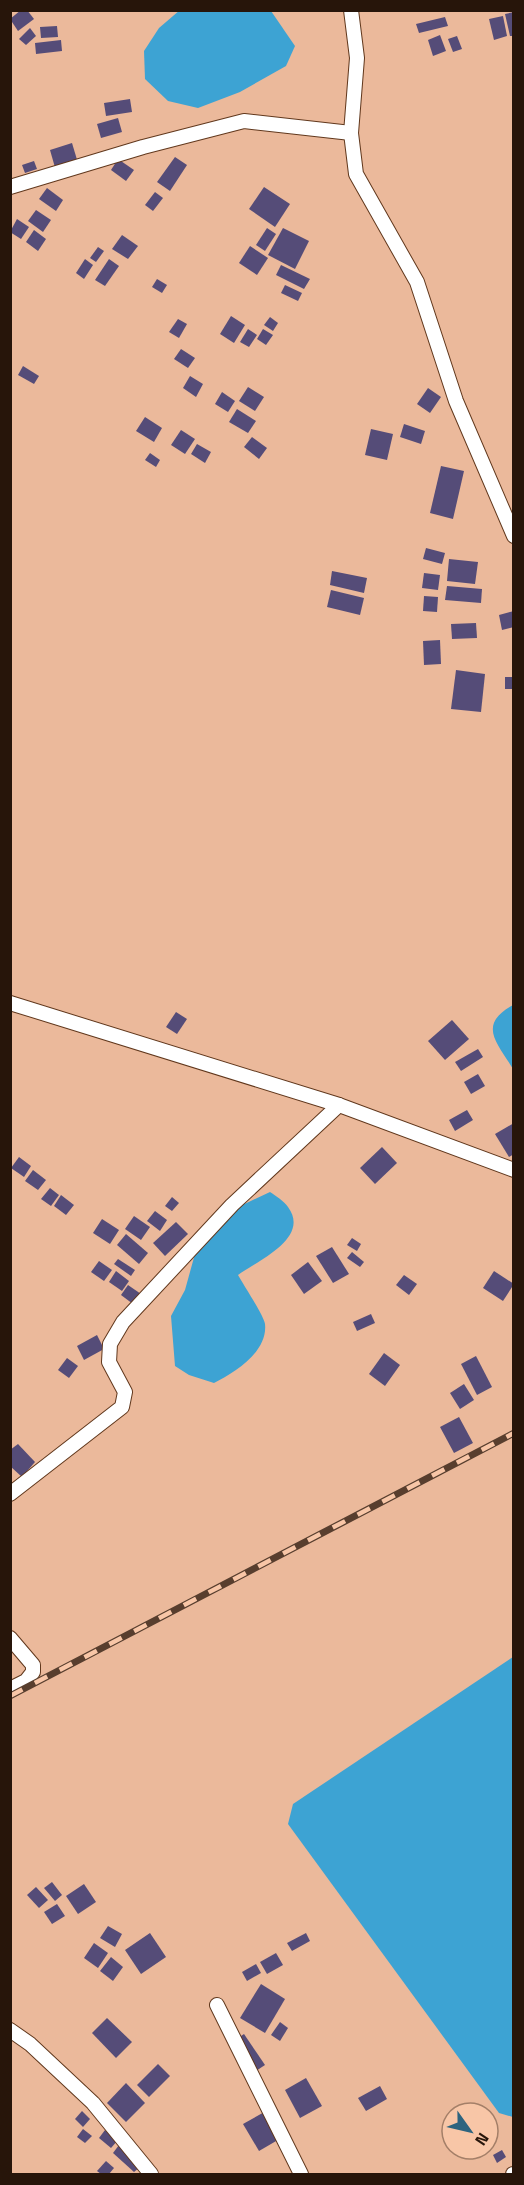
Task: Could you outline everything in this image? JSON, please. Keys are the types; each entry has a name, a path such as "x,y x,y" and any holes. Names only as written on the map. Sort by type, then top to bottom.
{"street":[{"path":"351,10 357,58 351,133 356,174 417,282 456,401 513,536"},
{"path":"10,188 143,147 244,121 351,133"},
{"path":"10,1003 339,1105 513,1170"},
{"path":"10,1494 122,1407 125,1392 109,1362 110,1344 123,1322 232,1205 339,1105"},
{"path":"10,1638 33,1665 33,1672 26,1681 10,1689"},
{"path":"216,2005 302,2175"},
{"path":"10,2030 30,2044 93,2103 151,2175"}],"water":[{"path":"180,10 271,11 295,46 286,66 240,92 198,108 168,101 145,79 144,51 159,28"},
{"path":"513,1005 513,1069 496,1042 493,1027 502,1012"},
{"path":"270,1192 288,1207 293,1218 293,1229 279,1247 238,1275 264,1320 265,1334 256,1352 248,1360 214,1383 189,1375 175,1366 171,1316 185,1290 198,1243 234,1209"},
{"path":"513,1657 513,2117 500,2113 500,2101 490,2101 288,1824 293,1804"}],"building":[{"path":"21,10 27,10 34,19 18,31 10,19"},
{"path":"514,12 514,36 510,36 505,14"},
{"path":"503,16 507,36 494,40 489,19"},
{"path":"445,17 448,26 419,33 416,24"},
{"path":"57,26 58,37 41,38 40,27"},
{"path":"30,28 36,36 26,45 19,39"},
{"path":"440,35 446,51 433,56 428,40"},
{"path":"457,36 462,49 453,52 448,39"},
{"path":"61,40 62,51 36,54 35,43"},
{"path":"130,99 132,112 106,116 104,103"},
{"path":"118,118 122,132 101,138 97,124"},
{"path":"72,143 78,163 56,171 50,150"},
{"path":"175,157 187,165 170,191 157,182"},
{"path":"118,159 134,170 126,181 111,170"},
{"path":"34,161 37,169 25,173 22,165"},
{"path":"264,187 290,204 275,227 249,209"},
{"path":"47,188 63,200 56,211 39,199"},
{"path":"155,192 163,198 153,211 145,205"},
{"path":"36,210 51,220 43,232 28,221"},
{"path":"17,219 29,227 21,239 10,232"},
{"path":"267,228 276,234 265,251 256,245"},
{"path":"283,228 309,241 295,269 268,255"},
{"path":"34,230 46,239 38,251 26,242"},
{"path":"122,235 138,246 128,259 112,249"},
{"path":"250,246 268,258 257,275 239,263"},
{"path":"98,247 104,251 96,262 90,258"},
{"path":"85,259 93,265 84,279 76,273"},
{"path":"109,259 119,266 105,286 95,280"},
{"path":"281,265 310,279 304,289 276,275"},
{"path":"157,279 167,285 162,293 152,287"},
{"path":"285,285 302,293 298,301 281,293"},
{"path":"231,316 245,325 234,343 220,334"},
{"path":"270,317 278,323 273,331 264,325"},
{"path":"178,319 187,324 179,338 169,332"},
{"path":"248,329 257,335 249,347 240,342"},
{"path":"263,329 273,335 266,345 257,339"},
{"path":"181,349 195,358 188,368 174,359"},
{"path":"23,366 39,376 34,384 18,375"},
{"path":"190,376 203,384 196,397 183,388"},
{"path":"248,387 264,397 255,411 239,401"},
{"path":"428,388 441,397 430,413 417,404"},
{"path":"222,392 235,401 228,412 215,404"},
{"path":"237,409 256,421 248,433 229,422"},
{"path":"145,417 162,428 154,442 136,431"},
{"path":"404,424 425,431 421,444 400,437"},
{"path":"371,429 393,434 387,460 365,455"},
{"path":"181,430 195,439 185,454 171,445"},
{"path":"252,437 267,448 259,459 244,447"},
{"path":"197,444 211,452 205,463 191,454"},
{"path":"150,453 160,460 156,467 145,460"},
{"path":"441,466 464,471 453,519 430,513"},
{"path":"426,548 445,553 442,564 423,559"},
{"path":"449,559 478,562 475,584 447,581"},
{"path":"332,571 367,578 364,593 330,585"},
{"path":"424,573 440,575 438,590 422,588"},
{"path":"447,586 482,589 481,603 445,600"},
{"path":"331,590 364,598 360,615 327,607"},
{"path":"424,596 438,597 437,612 423,611"},
{"path":"514,611 514,627 502,630 499,615"},
{"path":"476,623 477,638 452,639 451,624"},
{"path":"440,640 441,664 424,665 423,641"},
{"path":"456,670 485,674 481,712 451,709"},
{"path":"505,677 514,677 514,689 505,689"},
{"path":"176,1012 187,1019 177,1034 166,1027"},
{"path":"452,1020 469,1039 445,1060 428,1041"},
{"path":"478,1049 483,1057 461,1071 455,1062"},
{"path":"478,1074 485,1086 471,1094 464,1082"},
{"path":"467,1110 473,1120 455,1131 449,1120"},
{"path":"514,1123 514,1154 509,1157 495,1134"},
{"path":"382,1147 397,1163 375,1184 360,1168"},
{"path":"19,1157 31,1166 24,1177 11,1168"},
{"path":"33,1170 46,1180 38,1190 25,1181"},
{"path":"50,1188 59,1195 51,1206 41,1199"},
{"path":"61,1195 74,1205 66,1215 54,1206"},
{"path":"172,1197 179,1203 172,1211 165,1206"},
{"path":"155,1211 167,1220 160,1231 147,1221"},
{"path":"134,1216 150,1227 141,1240 125,1229"},
{"path":"102,1219 119,1230 110,1244 93,1233"},
{"path":"176,1222 188,1234 165,1256 153,1243"},
{"path":"126,1234 148,1253 139,1264 117,1245"},
{"path":"352,1238 361,1244 357,1251 347,1245"},
{"path":"332,1247 349,1274 333,1283 316,1256"},
{"path":"352,1252 364,1262 360,1267 347,1258"},
{"path":"118,1259 135,1270 131,1276 114,1264"},
{"path":"99,1261 112,1270 104,1281 91,1272"},
{"path":"308,1262 322,1281 304,1294 291,1275"},
{"path":"116,1271 129,1281 122,1291 109,1282"},
{"path":"494,1271 514,1284 503,1301 483,1288"},
{"path":"404,1275 417,1284 409,1295 396,1285"},
{"path":"128,1285 141,1294 133,1304 121,1295"},
{"path":"371,1314 375,1323 357,1331 353,1322"},
{"path":"97,1335 104,1349 84,1360 77,1346"},
{"path":"384,1353 400,1365 385,1386 369,1374"},
{"path":"476,1356 492,1387 477,1395 461,1364"},
{"path":"67,1358 78,1366 69,1378 58,1370"},
{"path":"464,1384 474,1400 460,1409 450,1393"},
{"path":"459,1417 473,1443 454,1453 440,1427"},
{"path":"18,1444 35,1462 22,1477 10,1466 10,1450"},
{"path":"52,1882 62,1895 55,1901 44,1888"},
{"path":"84,1884 96,1902 78,1914 66,1896"},
{"path":"36,1887 48,1900 39,1908 27,1895"},
{"path":"57,1904 65,1916 52,1924 44,1912"},
{"path":"108,1926 122,1934 115,1947 100,1938"},
{"path":"150,1933 166,1957 141,1974 125,1950"},
{"path":"306,1933 310,1941 292,1951 287,1943"},
{"path":"94,1943 108,1953 98,1968 84,1958"},
{"path":"276,1953 283,1965 267,1974 260,1962"},
{"path":"111,1957 123,1967 113,1981 100,1971"},
{"path":"256,1964 261,1973 247,1981 242,1972"},
{"path":"261,1984 285,1999 265,2033 240,2018"},
{"path":"107,2018 132,2042 116,2058 92,2033"},
{"path":"280,2022 288,2028 280,2041 271,2035"},
{"path":"244,2034 265,2065 253,2073 232,2042"},
{"path":"158,2064 170,2076 149,2097 137,2085"},
{"path":"306,2078 322,2106 300,2118 285,2090"},
{"path":"126,2083 145,2103 126,2122 107,2103"},
{"path":"380,2086 387,2099 366,2111 358,2098"},
{"path":"268,2110 283,2137 259,2151 243,2124"},
{"path":"82,2111 90,2119 83,2127 75,2119"},
{"path":"83,2129 92,2136 85,2143 77,2137"},
{"path":"105,2130 118,2140 111,2148 99,2138"},
{"path":"119,2145 140,2167 134,2172 113,2153"},
{"path":"502,2150 506,2157 500,2161"},
{"path":"106,2161 114,2168 109,2174 101,2174 97,2171"}],"railway":[{"path":"10,1696 514,1433"}]}
